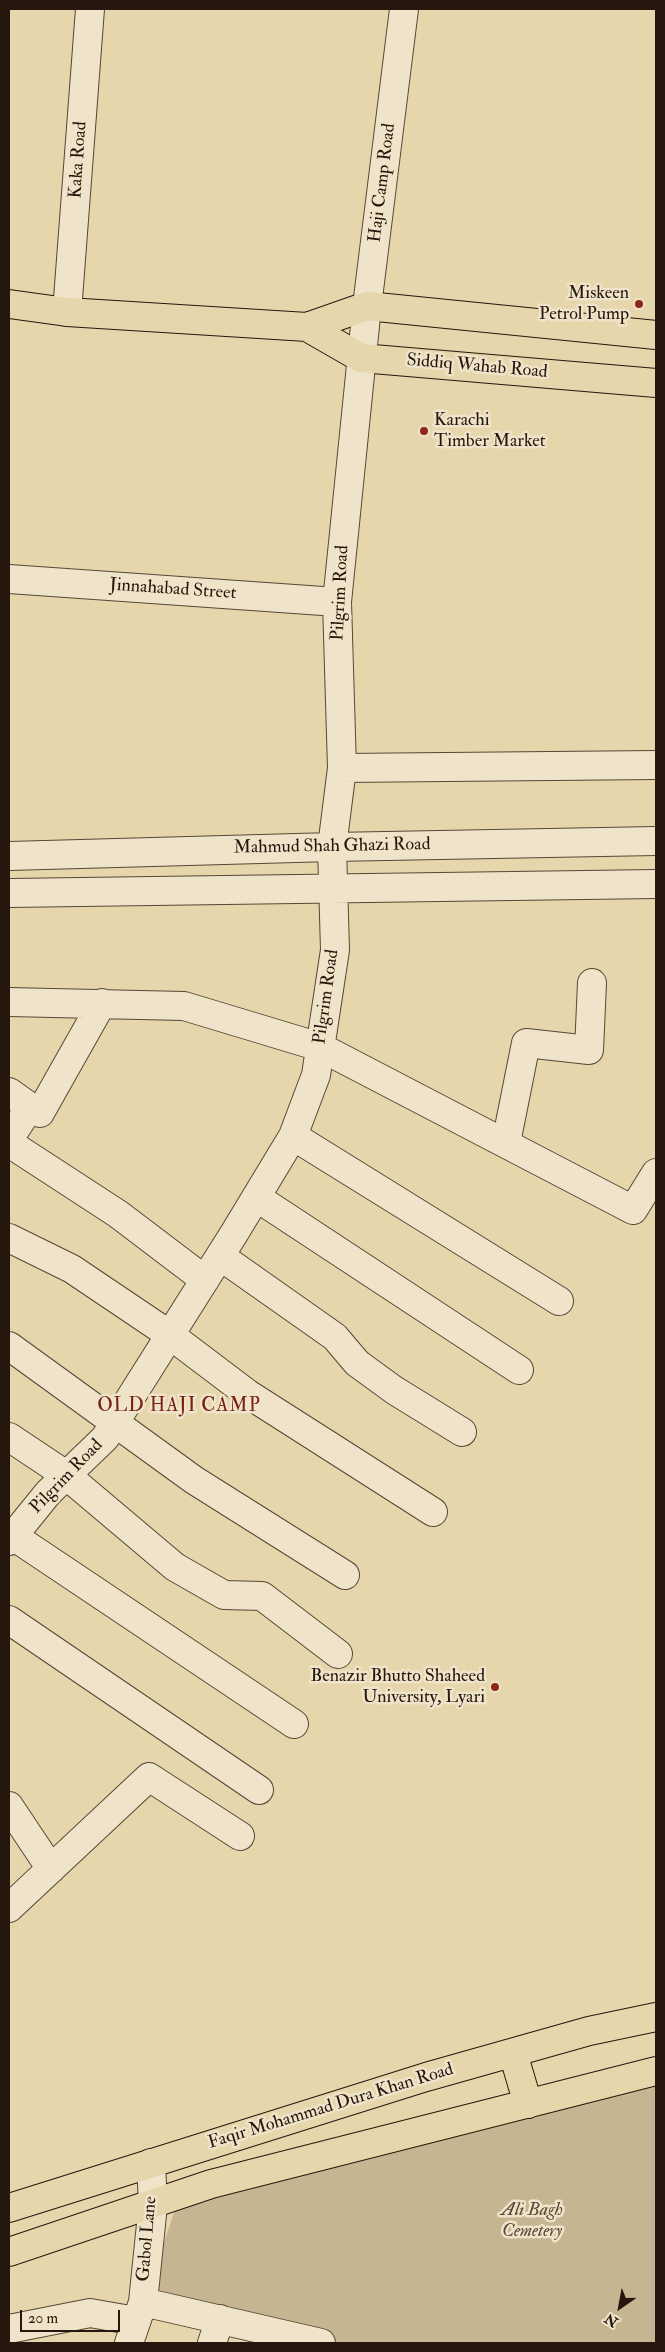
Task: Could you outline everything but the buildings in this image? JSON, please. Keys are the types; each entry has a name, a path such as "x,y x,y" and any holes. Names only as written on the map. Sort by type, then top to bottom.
{"main road":[{"name":"Siddiq Wahab Road","path":"9,304 67,312 307,327 367,306 656,335"},
{"name":"Siddiq Wahab Road","path":"307,327 363,358 656,383"},
{"name":"Faqir Mohammad Dura Khan Road","path":"9,2208 426,2077 589,2031 656,2017"},
{"path":"513,2053 528,2104"},
{"path":"9,2252 211,2184 656,2071"}],"street":[{"name":"Kaka Road","path":"67,312 90,9"},
{"name":"Haji Camp Road","path":"363,358 367,306 404,9"},
{"name":"Pilgrim Road","path":"11,1539 48,1493 105,1438 293,1136 316,1075 335,950 332,846 342,768 337,602 363,358"},
{"name":"Jinnahabad Street","path":"9,579 337,602"},
{"path":"342,768 656,765"},
{"name":"Mahmud Shah Ghazi Road","path":"9,856 332,846 656,841"},
{"path":"9,893 656,884"},
{"path":"506,1143 526,1044 589,1050 592,983"},
{"path":"9,1002 184,1006 320,1047 633,1210 656,1173"},
{"path":"9,1139 19,1100 40,1114 102,1003"},
{"path":"293,1136 559,1301"},
{"path":"9,1143 118,1214 205,1280"},
{"path":"256,1197 519,1370"},
{"path":"9,1238 72,1270 170,1335 248,1394 433,1512"},
{"path":"220,1256 336,1337 357,1363 372,1374 462,1432"},
{"path":"9,1346 194,1480 345,1575"},
{"path":"9,1437 66,1475 175,1567 224,1595 262,1596 338,1654"},
{"path":"11,1539 294,1724"},
{"path":"9,1620 259,1790"},
{"path":"9,1908 149,1777 240,1836"},
{"path":"9,1806 51,1869"},
{"name":"Gabol Lane","path":"136,2322 153,2205 151,2163"},
{"path":"9,2328 90,2313 136,2322 307,2342"}],"green space":[{"name":"Ali Bagh Cemetery","path":"656,2059 656,2343 297,2343 144,2302 181,2192"}],"place":[{"name":"Miskeen Petrol Pump","path":"639,304"},
{"name":"Karachi Timber Market","path":"424,431"},
{"name":"Benazir Bhutto Shaheed University, Lyari","path":"495,1687"}],"district":[{"name":"OLD HAJI CAMP","path":"179,1407"}]}
